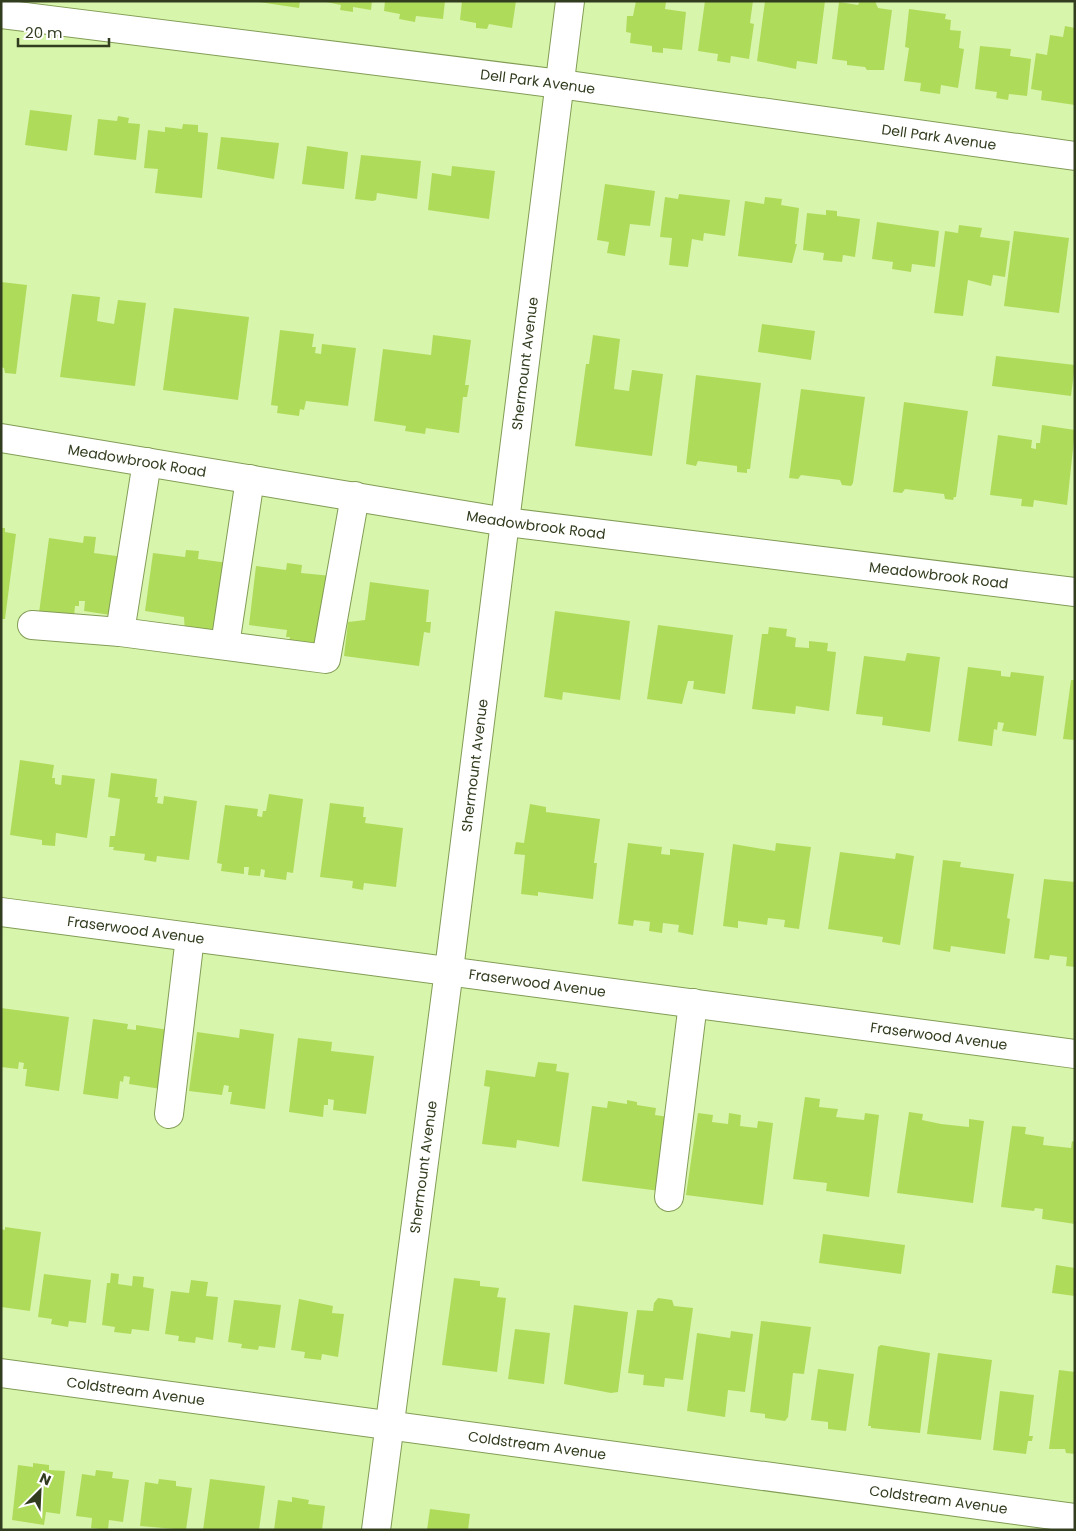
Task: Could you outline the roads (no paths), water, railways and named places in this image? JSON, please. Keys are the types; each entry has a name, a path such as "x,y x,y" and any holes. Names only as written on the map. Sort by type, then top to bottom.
{"street":[{"name":"Shermount Avenue","path":"376,1530 506,522 570,1"},
{"name":"Dell Park Avenue","path":"1,14 560,84 1075,156"},
{"name":"Meadowbrook Road","path":"1,438 506,522 1075,592"},
{"path":"120,632 147,462"},
{"path":"225,645 250,479"},
{"path":"32,625 120,632 326,660 355,496"},
{"name":"Fraserwood Avenue","path":"1,912 1075,1054"},
{"path":"169,1114 190,937"},
{"path":"669,1197 693,1003"},
{"name":"Coldstream Avenue","path":"1,1373 1075,1518"}]}
